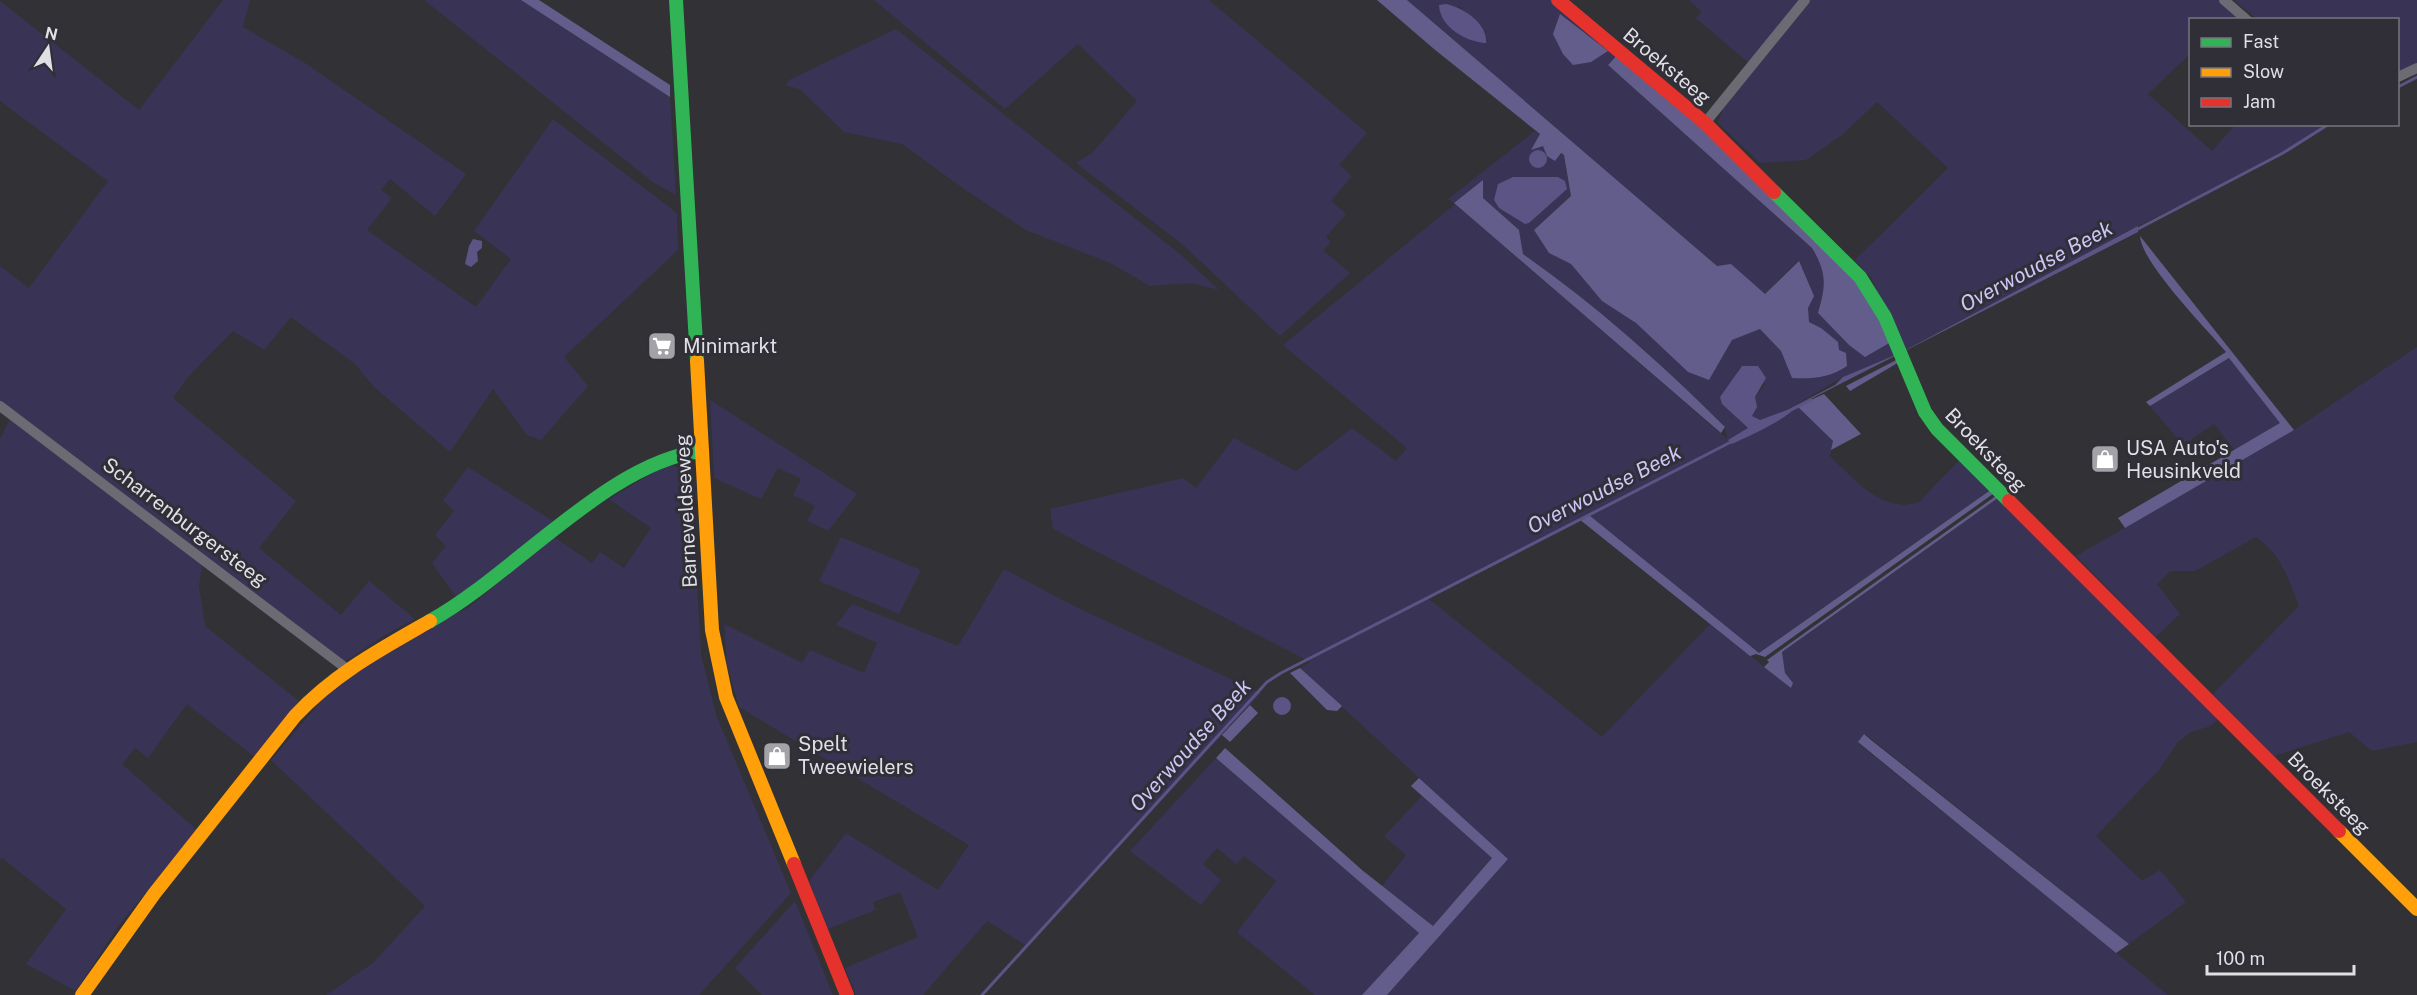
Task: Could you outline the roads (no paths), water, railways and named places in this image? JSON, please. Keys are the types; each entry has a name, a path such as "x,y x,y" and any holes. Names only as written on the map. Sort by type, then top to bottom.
{"street":[{"name":"Barneveldseweg","path":"676,0 712,630 726,697 847,995"},
{"name":"Broeksteeg","path":"1558,0 1705,123 1860,277 1885,317 1925,412 1937,429 2417,909"},
{"path":"1705,123 1805,0"},
{"path":"2224,0 2245,18"},
{"path":"2399,76 2417,68"},
{"name":"Scharrenburgersteeg","path":"0,406 347,669"},
{"path":"82,995 138,914 265,754 318,693 347,669 398,636 456,606 493,580 591,501 670,456 702,451"}],"waterway":[{"name":"Overwoudse Beek","path":"2399,86 2417,77"},
{"name":"Overwoudse Beek","path":"2136,230 2283,153 2326,126"},
{"name":"Overwoudse Beek","path":"1793,409 1811,400"},
{"name":"Overwoudse Beek","path":"982,995 1267,682 1731,442"}],"place":[{"name":"Minimarkt","path":"662,346"},
{"name":"USA Auto's Heusinkveld","path":"2105,459"},
{"name":"Spelt Tweewielers","path":"777,756"}]}
